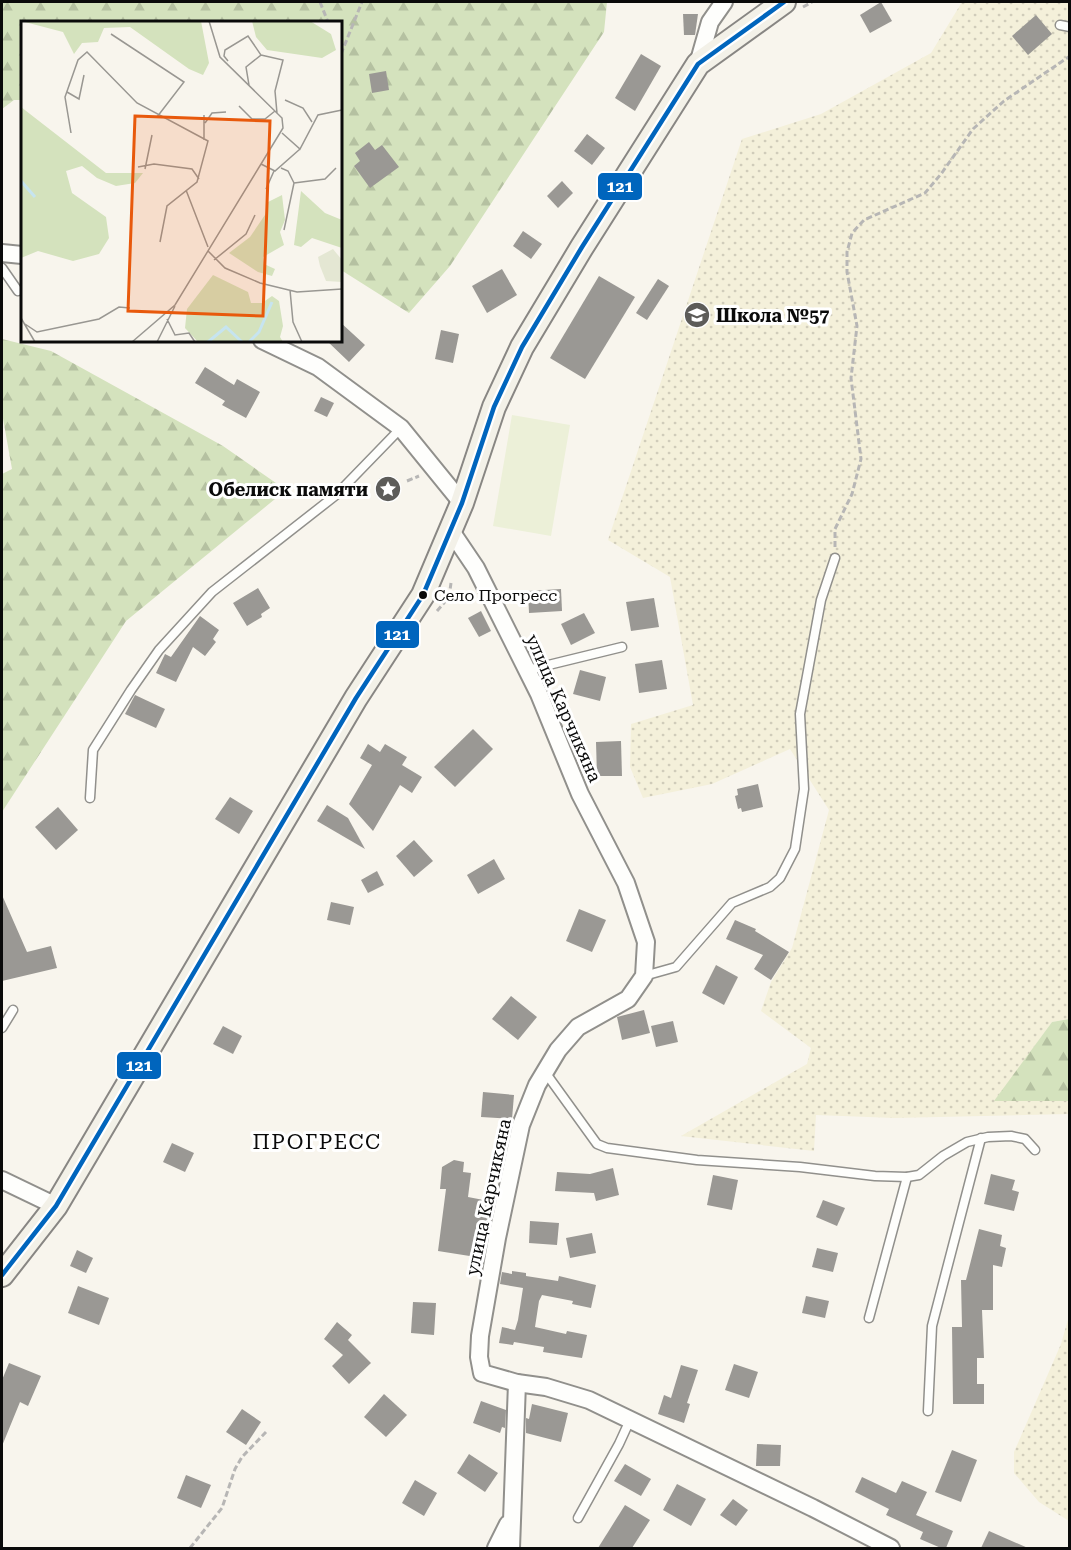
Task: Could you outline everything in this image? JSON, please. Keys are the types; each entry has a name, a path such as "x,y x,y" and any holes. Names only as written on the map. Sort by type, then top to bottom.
{"street":[{"path":"2,1275 56,1206 356,698 423,595 462,503 494,407 522,347 582,247 698,64 710,22 724,2"},
{"path":"698,64 784,2"},
{"path":"2,253 21,255"},
{"path":"266,342 318,367 401,428 462,503"},
{"name":"улица Карчикяна","path":"451,531 476,568 528,670 580,794 626,883 646,942 644,976 628,999 578,1027 558,1050 537,1086 521,1125 497,1238 480,1336 479,1357 482,1373 517,1383 546,1387 589,1400 891,1548"},
{"path":"2,1180 56,1206"},
{"path":"511,1548 517,1383"},
{"path":"496,1548 511,1518"}],"lane":[{"path":"1060,25 1070,27"},
{"path":"2,268 18,291"},
{"path":"90,798 93,750 159,650 212,592 336,495 401,428"},
{"path":"644,976 676,967 732,903 770,887 780,878 795,849 804,789 800,714 821,600 835,558"},
{"path":"528,670 622,647"},
{"path":"2,1028 13,1010"},
{"path":"545,1072 597,1144 607,1148 697,1160 907,1177 919,1175 943,1156 967,1142 981,1138 1011,1136 1024,1139 1035,1150"},
{"path":"928,1411 932,1326 981,1138"},
{"path":"869,1318 907,1177"},
{"path":"578,1518 630,1420"}],"path":[{"path":"320,2 328,21"},
{"path":"342,52 362,2"},
{"path":"835,558 835,529 852,494 861,459 851,378 857,326 847,272 847,252 852,233 864,220 925,193 942,174 973,129 1004,101 1070,57"},
{"path":"190,1548 222,1509 235,1469 242,1457 266,1432"}],"shaded area":[{"path":"962,2 1069,2 1069,1019 1052,1022 995,1101 1069,1101 1069,1114 894,1118 816,1115 814,1151 681,1136 807,1064 811,1048 761,1011 771,982 792,948 829,810 790,749 712,784 643,798 630,767 631,724 693,705 670,577 608,540 742,139 821,114 931,53"},
{"path":"1069,1316 1069,1521 1039,1502 1014,1473 1014,1452 1061,1344"}],"green space":[{"path":"2,2 607,2 604,32 450,266 409,313 342,271 342,21 21,21 21,100 14,100 2,109"},
{"path":"2,339 51,351 223,446 286,490 126,621 2,812 2,474 12,469 2,413"},
{"path":"512,415 570,425 551,536 493,526"},
{"path":"1069,1019 1069,1101 994,1101 1052,1022"}],"building":[{"path":"881,2 892,21 870,33 860,15"},
{"path":"683,14 698,14 695,35 684,35"},
{"path":"1036,15 1052,34 1028,55 1012,36"},
{"path":"641,54 661,66 635,111 615,98"},
{"path":"386,71 389,90 372,93 369,74"},
{"path":"587,134 605,148 592,165 574,151"},
{"path":"369,142 375,150 382,145 399,167 370,188 354,166 360,161 355,153"},
{"path":"562,181 573,193 558,208 547,196"},
{"path":"523,231 542,244 531,259 513,246"},
{"path":"502,269 517,295 487,313 472,286"},
{"path":"599,276 635,297 585,379 550,358"},
{"path":"658,279 669,286 647,320 636,313"},
{"path":"342,324 365,345 349,362 328,342 342,342"},
{"path":"441,330 459,334 453,363 435,359"},
{"path":"205,367 234,385 237,379 260,392 246,418 222,405 225,401 195,383"},
{"path":"321,397 334,403 327,417 314,411"},
{"path":"258,588 270,608 261,614 262,617 247,626 233,603"},
{"path":"561,589 562,611 529,613 528,591"},
{"path":"654,598 659,627 631,631 626,602"},
{"path":"481,611 491,631 479,637 468,618"},
{"path":"584,613 595,633 571,645 561,624"},
{"path":"200,616 219,630 213,639 216,642 205,656 193,647 176,682 156,673 165,654 171,657"},
{"path":"662,660 667,689 639,693 635,664"},
{"path":"580,670 606,677 600,701 573,694"},
{"path":"135,695 165,709 156,728 125,714"},
{"path":"473,729 493,749 455,787 434,767"},
{"path":"621,741 622,776 597,776 596,742"},
{"path":"368,744 380,752 385,744 407,757 402,765 422,777 412,793 400,785 373,831 349,804 372,765 360,758"},
{"path":"758,784 763,807 742,812 741,808 738,809 735,796 738,795 737,789"},
{"path":"230,797 253,811 239,834 215,819"},
{"path":"327,805 348,818 365,849 317,821"},
{"path":"58,807 78,830 56,850 35,827"},
{"path":"414,840 433,861 414,877 396,856"},
{"path":"494,859 505,879 478,894 467,875"},
{"path":"377,871 384,885 368,893 361,880"},
{"path":"2,895 27,952 51,946 57,968 2,981"},
{"path":"331,902 354,907 350,925 327,920"},
{"path":"579,909 606,920 592,952 566,941"},
{"path":"735,920 756,929 755,931 789,952 771,980 754,969 763,955 726,939"},
{"path":"716,965 738,977 724,1005 702,993"},
{"path":"511,996 537,1017 518,1040 492,1019"},
{"path":"644,1010 650,1033 622,1040 617,1017"},
{"path":"673,1021 678,1042 656,1047 651,1026"},
{"path":"223,1026 242,1036 233,1054 213,1044"},
{"path":"483,1092 514,1095 512,1119 481,1117"},
{"path":"172,1143 194,1153 185,1172 163,1162"},
{"path":"454,1160 464,1162 463,1172 471,1173 468,1197 494,1202 488,1229 481,1227 476,1257 438,1251 446,1189 440,1189 442,1167"},
{"path":"613,1168 619,1195 596,1201 594,1193 555,1191 557,1172 590,1174"},
{"path":"991,1174 1015,1180 1012,1190 1019,1192 1014,1211 984,1204"},
{"path":"713,1175 738,1180 732,1210 707,1205"},
{"path":"823,1200 845,1208 837,1226 816,1217"},
{"path":"530,1221 559,1223 557,1245 529,1243"},
{"path":"979,1229 1002,1235 1000,1246 1006,1248 1002,1267 993,1265 993,1310 982,1310 984,1358 977,1358 977,1384 984,1384 984,1404 953,1404 952,1327 962,1327 961,1280 966,1280"},
{"path":"592,1233 596,1253 570,1258 566,1238"},
{"path":"817,1248 838,1253 833,1272 812,1267"},
{"path":"77,1250 93,1258 86,1273 70,1266"},
{"path":"512,1271 526,1273 526,1276 558,1281 559,1276 596,1285 591,1308 572,1304 573,1301 542,1295 539,1301 535,1327 566,1334 567,1331 587,1335 582,1358 543,1352 544,1347 514,1342 513,1345 499,1343 502,1327 515,1330 518,1320 523,1288 500,1284 502,1272 512,1274"},
{"path":"78,1286 109,1298 99,1325 68,1313"},
{"path":"806,1296 829,1301 825,1318 802,1313"},
{"path":"413,1302 436,1303 434,1335 411,1333"},
{"path":"337,1322 352,1335 348,1340 371,1363 349,1384 332,1366 343,1355 324,1339"},
{"path":"9,1363 41,1376 28,1406 20,1402 2,1446 2,1380"},
{"path":"734,1364 758,1372 749,1398 725,1390"},
{"path":"681,1365 698,1370 687,1403 690,1404 684,1423 658,1414 664,1395 671,1398"},
{"path":"384,1394 407,1415 386,1437 364,1417"},
{"path":"481,1401 506,1410 505,1428 502,1427 500,1433 473,1423"},
{"path":"532,1404 568,1413 561,1442 526,1433 526,1418 529,1419"},
{"path":"242,1409 261,1422 246,1445 226,1432"},
{"path":"757,1444 781,1445 780,1466 756,1466"},
{"path":"952,1450 977,1460 961,1502 935,1492"},
{"path":"469,1454 498,1473 485,1492 457,1473"},
{"path":"625,1464 651,1479 641,1496 614,1481"},
{"path":"186,1475 211,1485 201,1508 177,1498"},
{"path":"862,1477 896,1493 902,1481 927,1492 916,1515 953,1531 946,1548 920,1539 923,1532 886,1515 889,1509 855,1492"},
{"path":"415,1480 437,1493 424,1516 402,1503"},
{"path":"677,1484 706,1499 691,1526 663,1510"},
{"path":"733,1499 748,1510 736,1526 720,1515"},
{"path":"625,1505 650,1520 632,1548 598,1548"},
{"path":"989,1531 1028,1548 981,1548"}],"transit line":[{"name":"121","path":"2,1275 56,1206 356,698 423,595 462,503 494,407 522,347 582,247 698,64 784,2"}],"place":[{"name":"Школа №57","path":"697,315"},
{"name":"Обелиск памяти","path":"388,489"},
{"name":"Село Прогресс","path":"423,595"}],"district":[{"name":"ПРОГРЕСС","path":"317,1142"}]}
